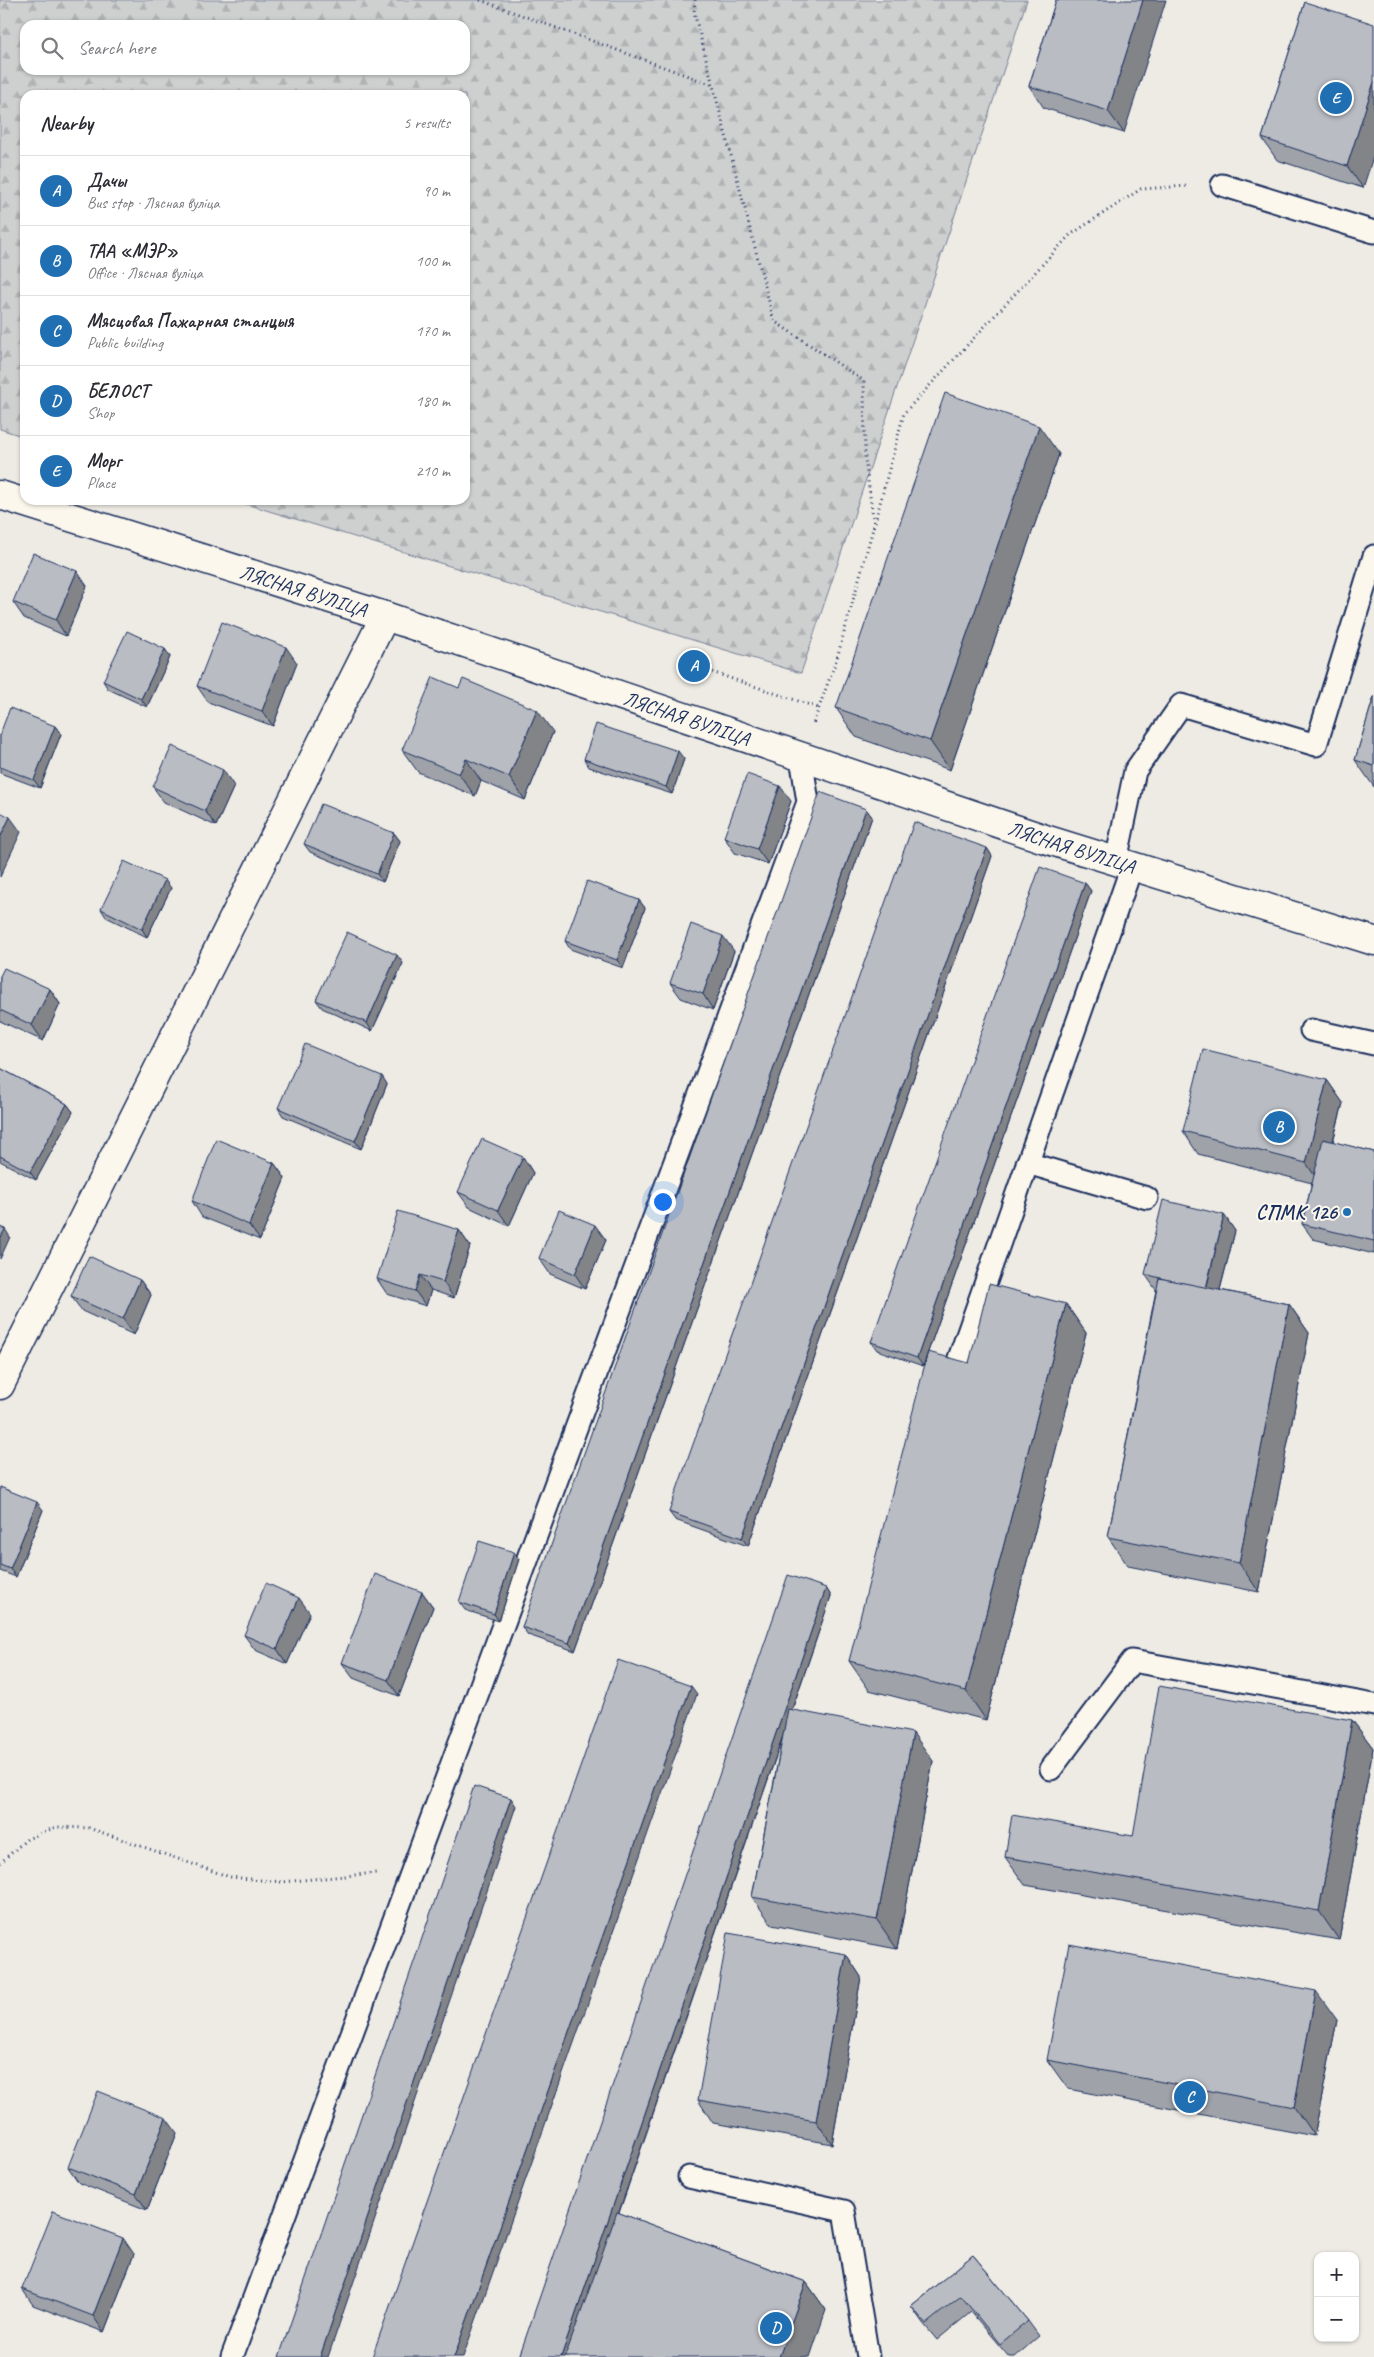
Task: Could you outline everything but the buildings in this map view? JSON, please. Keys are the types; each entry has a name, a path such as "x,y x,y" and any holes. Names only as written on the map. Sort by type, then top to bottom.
{"street":[{"name":"ЛЯСНАЯ ВУЛІЦА","path":"0,494 20,500"},
{"name":"ЛЯСНАЯ ВУЛІЦА","path":"35,505 385,616 801,757 1124,863 1374,940"},
{"path":"0,1385 385,616"}],"lane":[{"path":"1222,185 1374,232"},
{"path":"957,1364 1027,1163 1124,863 1135,771 1181,706 1316,745 1374,556"},
{"path":"232,2357 808,802 801,757"},
{"path":"1311,1030 1374,1044"},
{"path":"1027,1163 1147,1198"},
{"path":"1051,1769 1132,1660 1374,1705"},
{"path":"690,2177 844,2211 868,2357"}],"path":[{"path":"480,0 713,85"},
{"path":"695,0 694,12 774,321 864,381 865,459 874,525"},
{"path":"801,757 837,658 904,413 1070,235 1141,188 1222,185"},
{"path":"694,666 818,708"},
{"path":"0,1863 27,1839 56,1827 89,1828 230,1877 247,1879 282,1882 374,1873 417,1861"}],"green space":[{"path":"0,0 1027,0 801,673 249,505 470,505 470,90 20,90 20,435 0,429"}],"place":[{"name":"Морг","path":"1336,98"},
{"name":"Дачы","path":"694,666"},
{"name":"ТАА «МЭР»","path":"1279,1127"},
{"name":"СПМК 126","path":"1347,1212"},
{"name":"Мясцовая Пажарная станцыя","path":"1190,2097"},
{"name":"БЕЛОСТ","path":"776,2328"}]}
